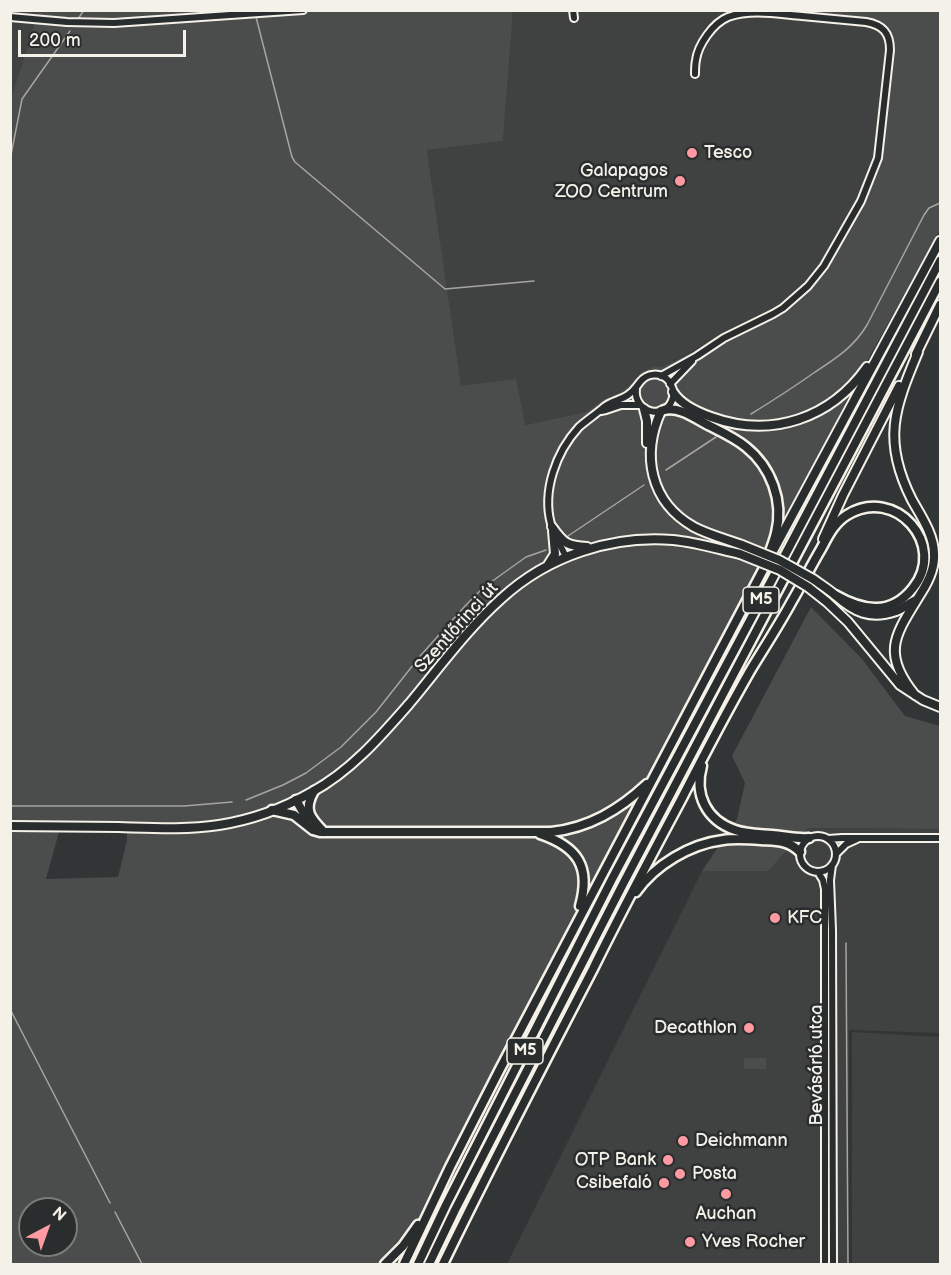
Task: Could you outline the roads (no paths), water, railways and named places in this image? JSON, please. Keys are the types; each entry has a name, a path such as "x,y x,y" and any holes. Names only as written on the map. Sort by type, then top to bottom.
{"highway":[{"name":"M5","path":"418,1264 612,879 940,261"},
{"name":"M5","path":"429,1264 623,884 940,282"},
{"path":"662,410 672,408 681,411 734,438 753,453 767,470 776,493 778,519 776,533 764,568"},
{"path":"811,565 834,526 858,510 875,507 890,509 900,513 918,532 923,546 923,566 915,585 903,599 887,607 866,608 853,605 835,595"},
{"name":"M5","path":"443,1264 619,917 713,739 811,565"},
{"name":"M5","path":"404,1264 450,1167 574,926 764,568"},
{"path":"713,739 703,763 699,783 703,801 716,819 742,832 797,839 809,838"},
{"path":"273,810 291,813 313,830 324,832 561,831 597,820 621,806 652,780"},
{"path":"314,791 309,800 309,812 313,821 324,832"},
{"path":"296,800 312,825 324,832"},
{"path":"296,800 299,818"},
{"path":"534,832 551,838 568,848 578,859 585,884 574,926"},
{"path":"619,917 639,888 653,873 671,860 702,845 729,839 779,841 790,843 800,852"},
{"path":"385,1264 409,1239 450,1167"}],"main road":[{"path":"672,388 681,402 692,409 730,423 759,426 790,422 808,416 837,400 862,375 886,341 940,241"},
{"path":"915,695 901,676 896,660 895,644 898,632 930,576 934,555 933,544 925,523 901,474 894,447 895,417 900,396 940,305"},
{"name":"M5","path":"764,568 886,341"},
{"name":"M5","path":"811,565 843,495 918,352"},
{"path":"642,407 648,422 647,446 650,453"},
{"path":"662,410 654,426 650,453 652,472 657,487 675,512 690,524 770,555 813,579 852,609 864,613 876,615 899,610 918,599"},
{"path":"552,527 567,544 592,548"},
{"path":"544,568 555,554 552,527"},
{"name":"Szentlőrinci út","path":"10,826 187,828 231,823 296,800 314,791 347,768 382,735 470,631 513,588 566,557 592,548 627,541 660,539 688,542 740,554 780,570 808,587 848,622 894,679 915,695 940,707"}],"street":[{"path":"10,17 67,22 114,22 303,10"},
{"path":"661,376 724,338 792,302 817,275 834,250 861,201 878,158 891,50 890,40 886,33 874,23 789,15 741,14 726,18 707,36 696,58 695,74"},
{"path":"600,411 621,405 642,407 652,412 662,410 671,402 672,388 697,356"},
{"path":"566,557 552,527 549,515 549,494 556,463 566,445 587,420 612,402 628,396 647,376 654,374 661,376 672,388"},
{"path":"636,389 636,398 642,407"},
{"path":"859,838 846,844 836,854 832,865 827,870 811,871 800,859 803,843 809,838 819,836 828,839 859,838 940,838"},
{"path":"828,839 834,846 836,854"},
{"name":"Bevásárló utca","path":"832,865 830,880 833,1264"},
{"path":"818,872 825,889 825,1264"}],"waterway":[{"path":"78,19 84,10"},
{"path":"256,17 295,162 445,289 534,281"},
{"path":"10,160 22,99 70,31"},
{"path":"751,414 830,362 856,340 867,325 924,215 929,208 940,203"},
{"path":"666,470 716,437"},
{"path":"568,536 644,485"},
{"path":"246,800 306,773 341,747 376,712 421,655 484,587 526,557 546,550"},
{"path":"10,806 184,806 232,802"},
{"path":"846,943 848,1264"},
{"path":"10,1009 110,1203"},
{"path":"115,1212 142,1264"}],"place":[{"name":"Tesco","path":"692,153"},
{"name":"Galapagos ZOO Centrum","path":"680,181"},
{"name":"KFC","path":"775,918"},
{"name":"Decathlon","path":"749,1028"},
{"name":"Deichmann","path":"683,1141"},
{"name":"OTP Bank","path":"668,1160"},
{"name":"Posta","path":"680,1174"},
{"name":"Csibefaló","path":"664,1183"},
{"name":"Auchan","path":"726,1194"},
{"name":"Yves Rocher","path":"690,1242"}]}
